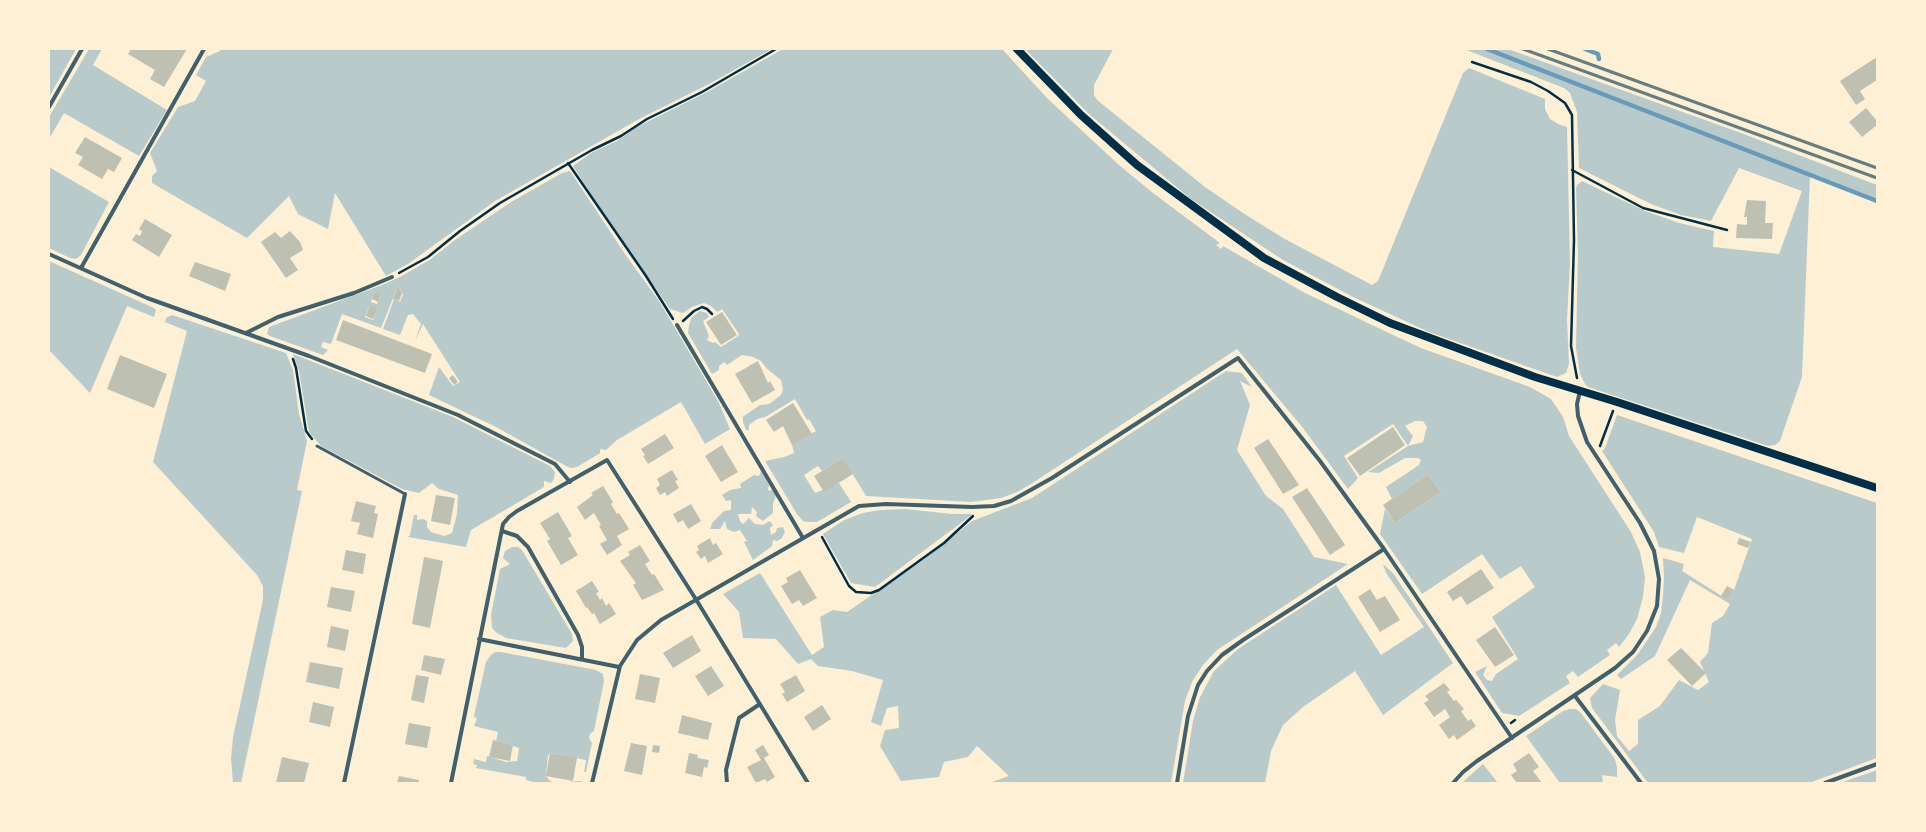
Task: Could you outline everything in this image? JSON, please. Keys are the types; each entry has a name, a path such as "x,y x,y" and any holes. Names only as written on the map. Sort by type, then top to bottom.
{"main road":[{"path":"1017,49 1081,115 1137,165 1264,258 1390,323 1535,378 1617,402 1877,488"}],"street":[{"path":"49,107 82,49"},
{"path":"81,268 204,49"},
{"path":"49,254 147,298 289,349 458,415 555,464 570,482"},
{"path":"246,333 278,316 354,293 392,277"},
{"path":"677,325 803,538"},
{"path":"592,783 619,667 638,640 649,629 684,606 697,601 859,506 886,504 972,507 994,506 1011,501 1033,490 1238,358 1320,461 1384,549 1512,738"},
{"path":"1453,783 1470,766 1615,668 1633,652 1648,631 1657,606 1659,593 1658,570 1652,545 1640,523 1587,442 1582,430 1577,408 1580,391"},
{"path":"450,783 505,522 511,514 607,460 697,601 808,783"},
{"path":"344,783 405,494"},
{"path":"502,531 517,536 526,544 578,635 582,647 582,660"},
{"path":"1177,783 1188,716 1198,685 1207,671 1222,655 1243,640 1384,549"},
{"path":"480,639 619,667"},
{"path":"1575,696 1641,783"},
{"path":"727,783 726,770 739,718 760,704"},
{"path":"1825,783 1877,764"}],"lane":[{"path":"317,446 405,494"}],"path":[{"path":"392,277 428,257 460,230 500,203 621,136 647,119 702,92 776,49"},
{"path":"1472,62 1531,82 1548,91 1565,103 1572,115 1574,126 1572,170 1574,240 1571,346 1580,391"},
{"path":"568,164 646,276 677,325 694,311 702,307 707,309 712,314"},
{"path":"1572,170 1643,208 1726,230"},
{"path":"289,349 296,368 306,431 317,446"},
{"path":"1599,448 1617,402"},
{"path":"818,529 849,586 856,592 871,593 879,590 944,543 983,506"}],"shaded area":[{"path":"49,49 76,49 49,97"},
{"path":"89,49 102,49 93,65 167,110 139,156 64,113 49,139 49,117"},
{"path":"220,49 772,49 709,84 641,118 495,201 408,264 386,276 335,193 328,229 298,214 289,196 247,238 152,183 152,176 157,171 150,153 178,107 195,101 206,81 196,75 206,57 220,51"},
{"path":"783,49 1002,49 1048,99 1119,165 1153,193 1220,243 1216,245 1221,249 1223,246 1305,293 1421,348 1530,387 1551,399 1563,417 1569,436 1631,532 1640,552 1645,577 1643,597 1637,619 1629,634 1619,647 1616,643 1607,650 1610,655 1578,677 1573,671 1566,676 1570,683 1519,716 1502,713 1475,672 1487,666 1483,675 1487,680 1492,681 1496,674 1518,659 1492,617 1535,587 1521,566 1500,579 1482,554 1422,594 1380,534 1385,509 1395,523 1441,492 1428,474 1392,499 1386,487 1419,465 1421,460 1418,458 1405,458 1379,473 1368,472 1408,446 1393,424 1344,456 1358,478 1348,489 1303,428 1237,349 1017,492 1001,498 971,502 866,496 843,458 822,471 818,466 804,475 815,493 839,483 851,502 817,522 803,521 797,514 765,461 794,453 792,445 816,431 809,419 807,420 795,399 765,417 757,419 749,425 749,430 746,430 743,422 743,415 744,416 760,405 769,404 781,395 783,389 781,380 767,369 761,361 753,357 742,355 727,365 724,362 719,366 719,370 712,374 688,333 692,317 700,311 707,313 709,317 703,321 709,336 707,340 713,343 715,342 721,347 739,334 722,309 717,312 711,306 704,303 692,307 683,313 670,309 600,209 573,166 591,153 617,141 637,127 707,92","holes":["1415,421 1423,421 1427,427 1423,442 1408,446 1413,436 1405,426"]},
{"path":"1025,49 1113,49 1094,85 1094,95 1097,100 1205,187 1243,213 1283,238 1372,285 1378,281 1463,73 1469,68 1545,99 1545,109 1550,119 1567,127 1570,264 1567,320 1569,364 1566,373 1557,377 1429,332 1355,298 1283,260 1191,199 1089,114"},
{"path":"1464,49 1508,49 1741,133 1877,185 1877,201 1810,175 1802,377 1780,441 1775,445 1768,446 1588,387 1585,384 1580,374 1576,348 1578,252 1576,188 1582,181 1645,211 1679,223 1714,231 1713,247 1779,254 1802,191 1739,168 1711,221 1681,215 1651,204 1579,168 1577,112 1570,93 1564,88"},
{"path":"49,167 109,202 81,255 76,259 70,258 49,248"},
{"path":"570,171 627,257 659,301 718,401 730,429 705,444 681,402 617,440 606,450 600,449 600,453 577,467 571,468 566,466 496,427 429,395 439,367 453,386 460,382 423,324 415,341 421,324 413,314 408,315 400,335 383,329 394,299 400,302 403,294 398,286 381,328 342,314 331,344 323,342 321,347 328,350 323,355 267,334 269,327 400,277 431,259 455,240 511,202 562,173","holes":["374,292 381,295 377,304 371,302","370,305 378,308 373,320 365,317"]},
{"path":"49,261 156,310 154,317 127,306 90,393 49,350"},
{"path":"172,315 286,353 293,370 299,414 307,441 297,490 302,491 241,783 233,783 231,759 233,737 263,600 263,586 257,575 153,462 187,331 165,322 166,318"},
{"path":"293,354 453,417 550,466 555,472 554,479 551,483 544,481 544,487 471,530 466,547 408,537 410,535 414,515 417,515 417,520 423,519 427,521 427,527 431,532 444,536 452,533 457,514 458,495 439,489 432,483 419,493 402,489 321,446 309,432 299,371"},
{"path":"1226,371 1242,373 1252,387 1240,381 1250,405 1237,450 1266,496 1283,509 1314,557 1348,564 1217,650 1203,665 1192,682 1185,701 1171,783 989,783 1009,776 977,746 968,757 944,762 939,777 901,781 880,746 885,730 899,728 898,706 887,708 881,726 871,722 883,680 852,671 818,666 811,659 798,664 776,639 743,638 739,612 723,594 760,573 812,655 824,647 820,617 833,610 847,612 926,558 972,521 1032,498"},
{"path":"1617,415 1877,503 1877,758 1809,783 1648,783 1592,708 1590,698 1603,684 1620,690 1615,720 1617,736 1629,751 1638,744 1638,720 1660,706 1679,680 1698,690 1709,682 1700,662 1708,653 1712,623 1723,616 1730,604 1690,580 1655,656 1621,679 1617,675 1638,654 1656,627 1661,613 1663,596 1663,558 1684,564 1682,571 1728,600 1734,590 1752,539 1697,517 1684,553 1659,547 1654,532 1602,451 1605,448"},
{"path":"761,471 769,485 768,490 770,491 772,489 776,495 773,504 773,513 763,521 756,516 757,512 752,507 751,514 738,514 740,521 743,524 749,518 755,524 763,525 770,521 773,525 770,528 771,535 776,532 777,528 783,527 785,532 781,539 777,541 773,540 772,546 753,560 744,542 747,541 740,530 734,532 727,529 725,521 720,529 710,529 712,523 724,511 731,510 731,500 726,501 722,495 730,490 741,488 740,484 754,475 759,476"},
{"path":"906,509 951,514 973,514 875,587 851,583 823,534 844,520 863,513 880,510"},
{"path":"512,547 518,547 522,550 572,634 573,641 566,648 506,638 492,628 491,615 500,569 510,564 503,558 505,551"},
{"path":"1383,564 1393,573 1453,663 1383,715 1355,671 1303,707 1283,725 1271,751 1265,783 1183,783 1193,721 1200,697 1214,671 1238,649 1336,585 1381,655 1424,627 1386,573"},
{"path":"495,652 596,670 603,674 604,681 594,731 590,734 589,738 592,743 586,772 584,772 586,760 550,753 548,756 546,776 550,781 557,783 537,783 526,780 526,777 476,768 477,765 473,764 474,759 486,762 487,756 506,762 517,761 519,748 496,741 498,732 474,726 477,719 474,716 486,662"},
{"path":"1576,709 1581,713 1615,759 1617,777 1602,775 1603,783 1560,783 1526,736 1563,711"},
{"path":"1483,764 1498,783 1463,783 1465,780"},
{"path":"1877,770 1877,783 1842,783 1843,782"},
{"path":"579,781 582,781 581,783 557,783"}],"building":[{"path":"131,49 187,49 164,87 150,79 155,70 128,54"},
{"path":"1877,57 1877,80 1860,91 1865,99 1856,105 1840,81"},
{"path":"1866,108 1877,121 1877,125 1862,137 1849,122"},
{"path":"85,137 122,158 114,172 108,169 102,179 78,165 83,157 75,153"},
{"path":"1747,200 1766,201 1765,223 1773,223 1772,239 1736,238 1737,224 1747,225 1747,217 1744,217"},
{"path":"145,219 172,235 159,257 132,240 136,234 140,236 142,231 139,229"},
{"path":"290,231 300,242 303,250 290,258 298,270 286,278 261,242 275,232 281,238"},
{"path":"195,262 231,274 225,291 189,276"},
{"path":"398,286 402,293 399,301 393,299"},
{"path":"374,292 381,294 378,302 372,299"},
{"path":"370,305 378,308 373,319 366,316"},
{"path":"722,312 737,335 721,345 706,322"},
{"path":"343,320 432,354 425,373 336,340"},
{"path":"120,355 167,374 154,408 107,389"},
{"path":"758,361 768,383 770,381 775,390 752,403 735,374"},
{"path":"453,375 458,382 454,385 449,378"},
{"path":"793,403 812,434 792,445 783,426 774,432 766,420"},
{"path":"1393,427 1405,445 1360,476 1347,458"},
{"path":"665,434 674,448 648,464 641,449"},
{"path":"1268,439 1299,485 1283,494 1254,448"},
{"path":"722,445 738,472 721,482 705,456"},
{"path":"843,458 853,474 824,492 814,476"},
{"path":"672,470 678,480 675,481 679,488 667,496 665,492 660,495 656,488 660,485 657,479"},
{"path":"1428,474 1441,492 1395,523 1383,505"},
{"path":"603,486 613,502 611,504 617,514 619,513 629,529 617,536 622,545 607,555 600,544 607,540 594,513 585,520 577,507 593,495 591,493"},
{"path":"1307,488 1345,545 1330,555 1292,497"},
{"path":"436,495 455,498 450,525 431,521"},
{"path":"356,501 376,506 374,513 378,514 373,538 357,534 360,523 351,521"},
{"path":"691,504 701,521 688,529 683,520 678,523 673,514"},
{"path":"558,512 572,536 568,538 578,555 561,565 547,541 550,539 540,523"},
{"path":"710,538 713,545 716,543 723,554 708,563 705,556 701,559 696,552 699,550 697,546"},
{"path":"1739,538 1751,542 1748,548 1737,544"},
{"path":"640,545 650,561 645,564 652,575 654,574 664,590 642,600 633,585 636,583 620,561 630,555 628,552"},
{"path":"346,550 366,554 363,574 342,570"},
{"path":"424,557 443,561 430,628 412,624"},
{"path":"1481,569 1494,588 1467,605 1461,596 1453,601 1447,592"},
{"path":"800,570 817,598 803,606 799,600 792,604 781,586 788,582 786,578"},
{"path":"592,581 599,592 596,593 600,600 602,598 606,606 609,603 616,614 600,624 594,613 592,614 587,607 586,608 576,591"},
{"path":"1727,586 1734,590 1728,600 1721,596"},
{"path":"331,587 355,591 351,612 327,607"},
{"path":"1370,589 1377,600 1385,596 1400,620 1380,632 1358,597"},
{"path":"331,626 349,630 345,651 327,647"},
{"path":"1495,627 1514,655 1495,667 1476,640"},
{"path":"692,635 701,651 673,668 663,653"},
{"path":"1681,648 1706,673 1692,686 1667,660"},
{"path":"424,655 445,659 441,675 421,670"},
{"path":"310,662 343,668 339,689 306,682"},
{"path":"711,666 724,686 708,696 695,676"},
{"path":"640,674 660,678 655,703 635,699"},
{"path":"416,675 429,677 424,703 411,700"},
{"path":"796,675 805,691 787,702 782,694 785,692 780,684"},
{"path":"1444,683 1450,690 1447,692 1454,701 1456,700 1464,709 1461,711 1468,721 1471,719 1476,726 1457,740 1454,735 1449,739 1439,725 1450,717 1445,709 1434,717 1424,703 1429,700 1425,696"},
{"path":"313,702 334,707 330,727 309,722"},
{"path":"822,705 831,719 813,731 804,717"},
{"path":"682,715 712,723 708,740 678,733"},
{"path":"409,723 431,727 427,748 405,744"},
{"path":"493,740 513,745 510,761 489,757"},
{"path":"631,743 647,746 642,775 624,771"},
{"path":"653,745 660,746 659,753 652,752"},
{"path":"763,745 769,755 764,758 775,777 767,782 765,779 756,783 747,767 761,760 755,750"},
{"path":"550,753 577,758 573,781 546,776"},
{"path":"689,753 698,755 697,758 709,760 707,768 704,767 702,777 685,773"},
{"path":"1529,753 1539,767 1533,771 1542,783 1517,783 1511,775 1517,771 1513,764"},
{"path":"282,757 309,763 304,783 276,783"},
{"path":"399,776 419,780 419,783 397,783"}],"waterway":[{"path":"1487,49 1877,201"},
{"path":"1585,49 1598,54 1599,59"}],"railway":[{"path":"1523,49 1877,178"},
{"path":"1548,49 1877,168"}]}
